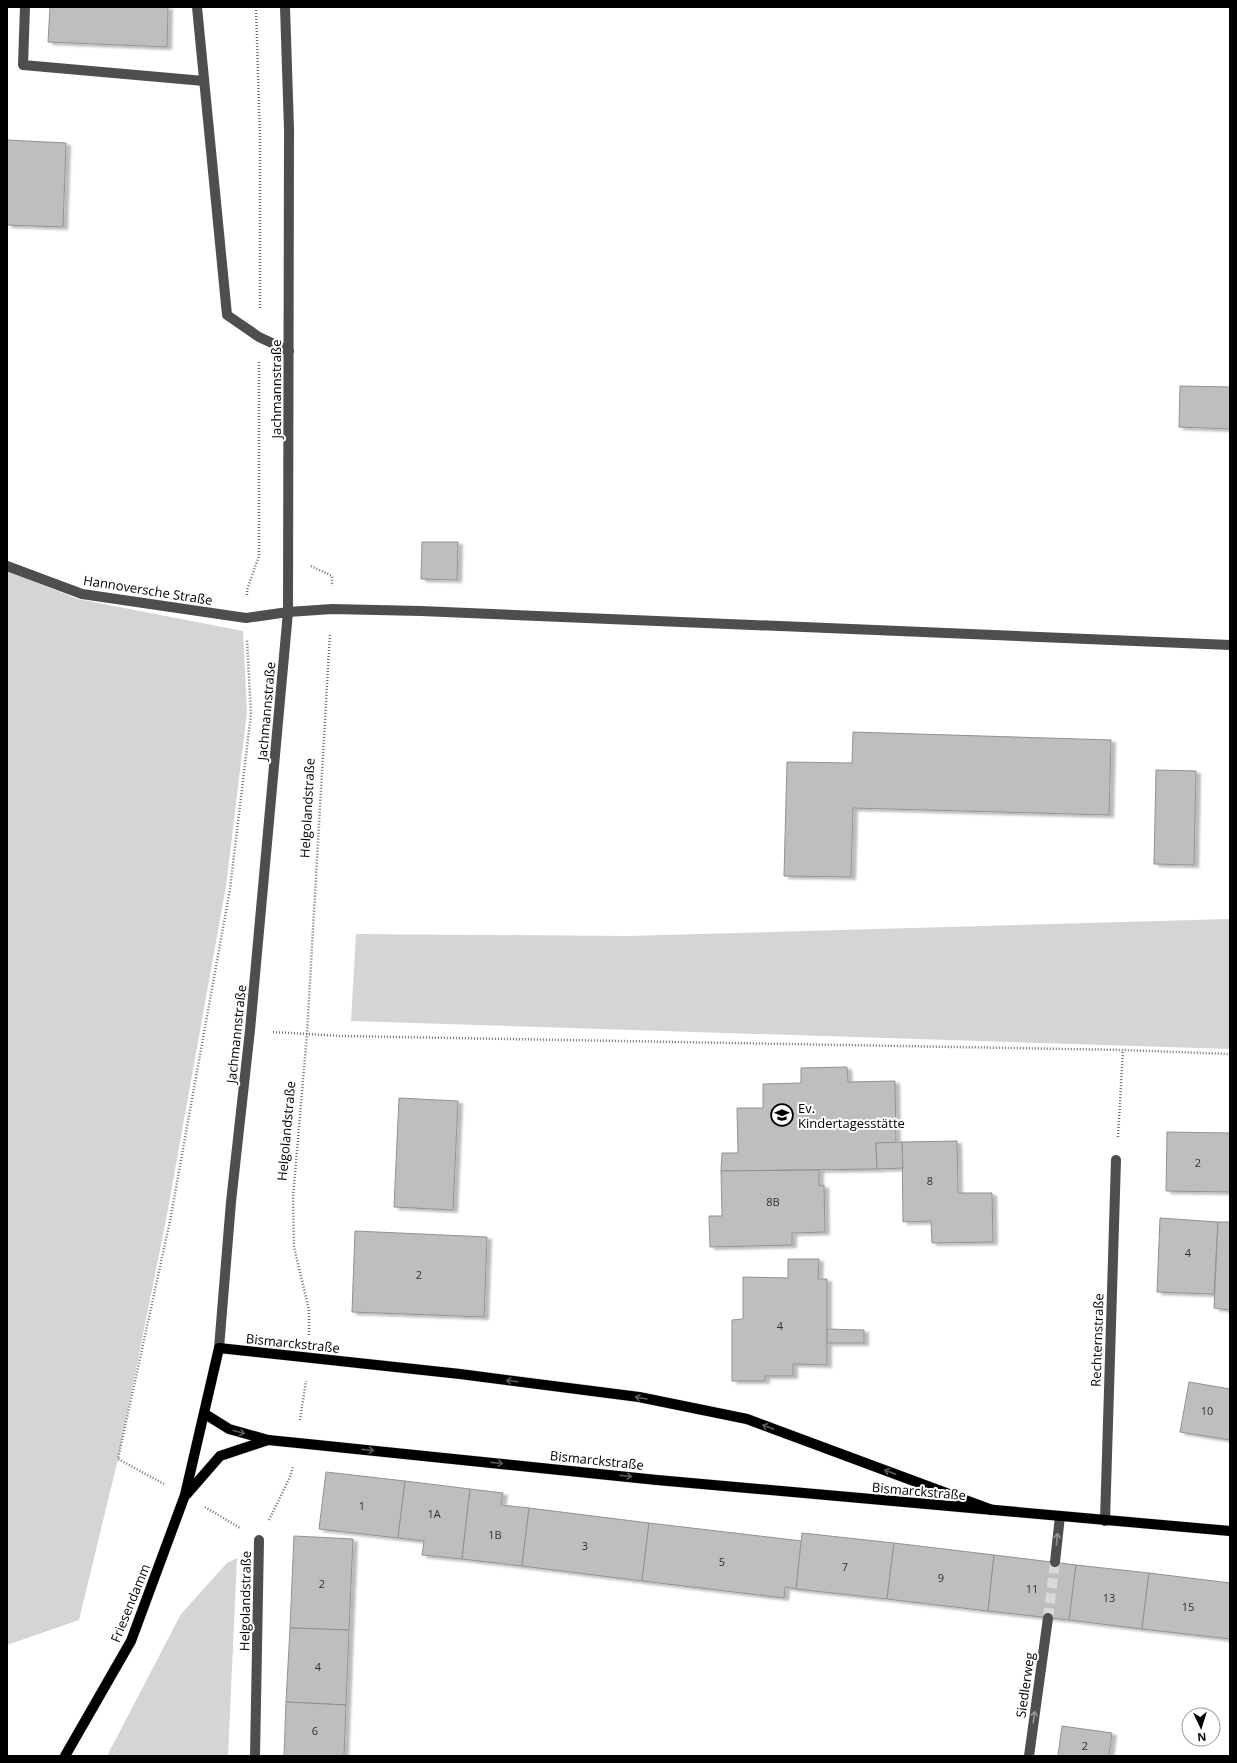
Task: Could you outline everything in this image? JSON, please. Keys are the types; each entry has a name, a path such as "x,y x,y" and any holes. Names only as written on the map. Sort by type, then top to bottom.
{"main road":[{"name":"Bismarckstraße","path":"219,1348 460,1374 639,1397 747,1419 992,1510"},
{"name":"Jachmannstraße","path":"205,1414 219,1348"},
{"name":"Bismarckstraße","path":"205,1414 229,1429 268,1440 650,1479 1105,1521 1230,1531"},
{"name":"Friesendamm","path":"65,1756 131,1641 185,1496 205,1414"},
{"name":"Friesendamm","path":"185,1496 220,1456 268,1440"}],"street":[{"path":"25,7 23,65 204,81"},
{"path":"197,7 227,315 260,337 289,351"},
{"name":"Jachmannstraße","path":"219,1348 231,1202 250,1030 288,612 289,129 286,7"},
{"name":"Hannoversche Straße","path":"7,566 82,594 246,618 288,612 332,609 421,611 1230,645"},
{"name":"Rechternstraße","path":"1105,1521 1116,1160"},
{"path":"1055,1562 1060,1516"},
{"name":"Helgolandstraße","path":"255,1756 260,1540"},
{"name":"Siedlerweg","path":"1028,1756 1048,1618"}],"path":[{"path":"118,1459 170,1221 230,889 251,714 246,618 247,590 259,556 260,138 256,7"},
{"name":"Helgolandstraße","path":"259,556 288,555 332,576 332,609 307,1034 294,1197 294,1247 309,1310 309,1342 311,1358 303,1393 298,1443 290,1477 260,1540"},
{"path":"250,1030 307,1034 1123,1050 1230,1054"},
{"path":"1116,1160 1123,1050"}],"shaded area":[{"path":"7,571 78,599 243,631 247,712 226,886 166,1220 118,1459 79,1620 7,1645"},
{"path":"1230,919 1230,1049 351,1021 356,934 628,936"},
{"path":"237,1558 228,1756 107,1756 181,1614 227,1563"}],"building":[{"path":"50,7 168,7 167,47 48,42"},
{"path":"7,140 66,143 63,227 7,225"},
{"path":"1180,386 1230,387 1230,429 1179,427"},
{"path":"422,542 458,542 457,580 421,579"},
{"path":"853,732 1111,740 1109,815 853,808 851,877 784,876 787,762 852,763"},
{"path":"1156,770 1196,771 1194,865 1154,864"},
{"path":"847,1067 848,1082 895,1081 896,1143 876,1143 877,1169 721,1171 722,1153 738,1153 737,1108 763,1108 763,1084 801,1083 801,1068"},
{"path":"399,1098 458,1101 453,1210 394,1207"},
{"path":"1167,1132 1230,1133 1230,1192 1166,1191"},
{"path":"957,1141 958,1193 992,1193 993,1242 932,1243 931,1221 903,1222 902,1142"},
{"path":"902,1142 903,1168 877,1169 876,1143"},
{"path":"819,1170 819,1186 824,1185 825,1232 792,1233 792,1245 710,1247 709,1216 722,1216 721,1171"},
{"path":"1160,1218 1218,1222 1214,1294 1157,1292"},
{"path":"1218,1222 1230,1222 1230,1310 1214,1308"},
{"path":"355,1231 487,1237 484,1317 352,1312"},
{"path":"788,1259 819,1259 818,1279 827,1279 827,1365 793,1364 793,1376 765,1376 765,1381 732,1381 732,1320 743,1319 743,1277 788,1278"},
{"path":"827,1329 864,1330 864,1343 827,1343"},
{"path":"1189,1382 1230,1389 1230,1440 1180,1432"},
{"path":"326,1472 405,1481 398,1538 319,1529"},
{"path":"405,1481 470,1489 462,1559 422,1555 424,1541 398,1538"},
{"path":"470,1489 503,1493 501,1505 529,1508 522,1566 462,1559"},
{"path":"529,1508 649,1523 642,1581 522,1566"},
{"path":"649,1523 802,1541 796,1589 785,1587 784,1598 642,1581"},
{"path":"802,1533 894,1543 887,1599 796,1589"},
{"path":"294,1536 353,1539 349,1630 290,1628"},
{"path":"894,1543 994,1555 988,1611 887,1599"},
{"path":"994,1555 1076,1565 1069,1620 988,1611"},
{"path":"1076,1565 1149,1573 1142,1629 1069,1620"},
{"path":"1149,1573 1230,1583 1230,1639 1142,1629"},
{"path":"290,1628 349,1630 346,1705 286,1702"},
{"path":"286,1702 346,1705 344,1756 284,1756"},
{"path":"1062,1726 1112,1733 1109,1756 1058,1756"}],"tunnel":[{"path":"1048,1618 1055,1562"}],"place":[{"name":"Ev. Kindertagesstätte","path":"782,1115"}]}
